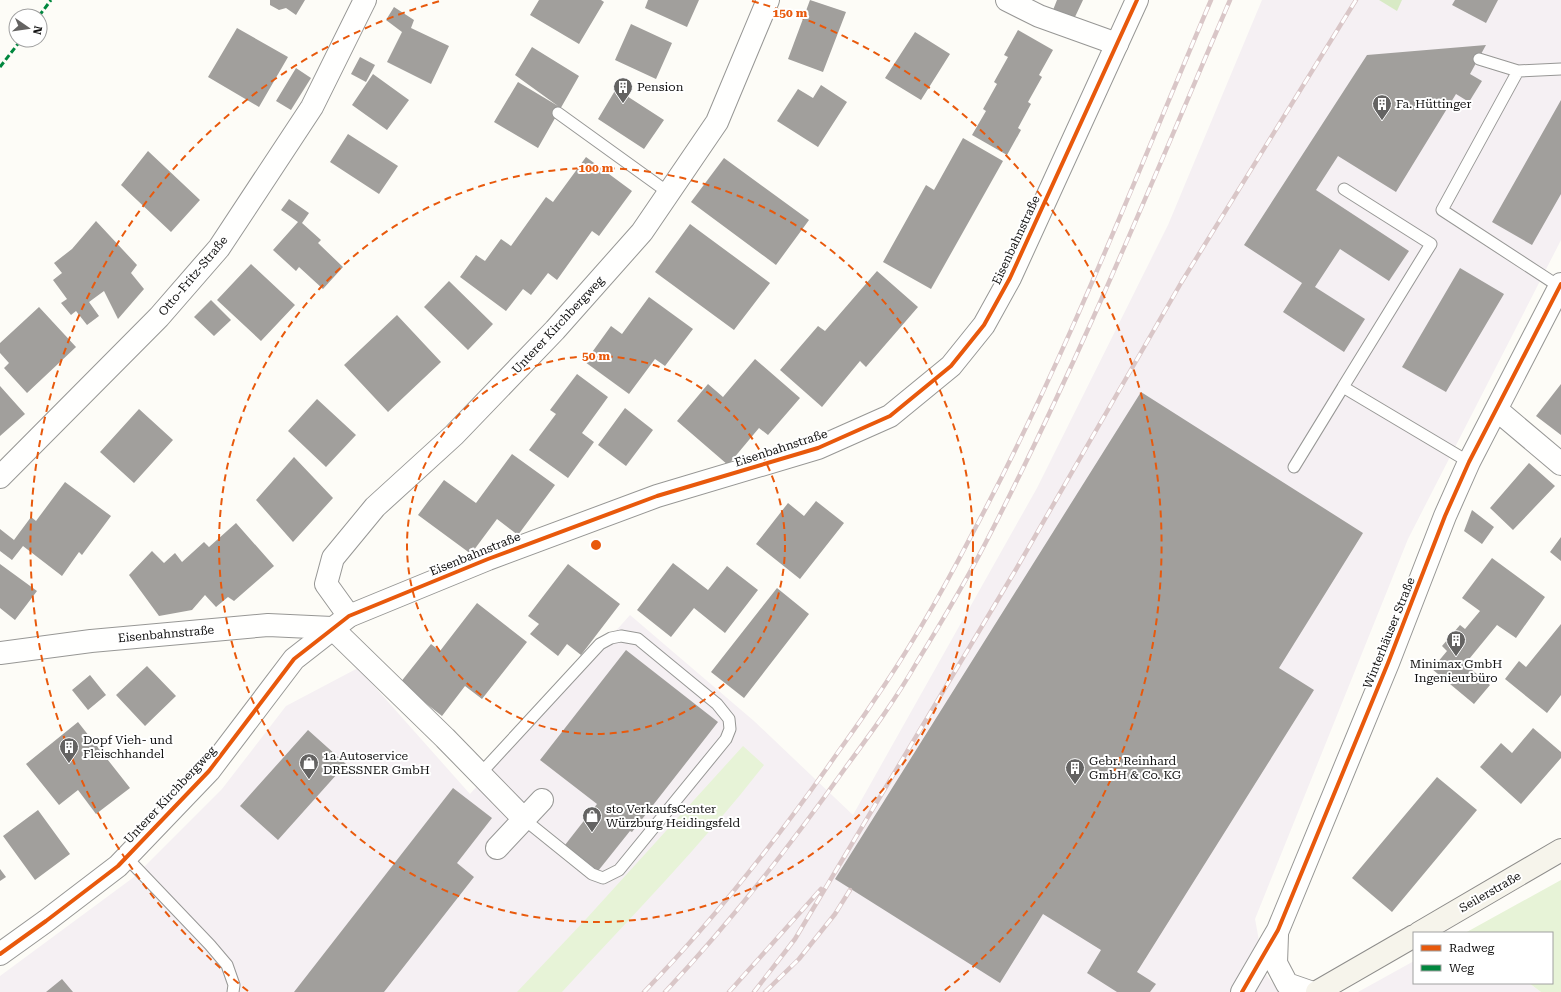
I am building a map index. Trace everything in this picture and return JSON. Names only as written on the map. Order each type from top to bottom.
[{"type":"main road","name":"Seilerstraße","points":[[1421,932],[1561,850]]},
{"type":"main road","points":[[1317,992],[1413,937]]},
{"type":"street","name":"Otto-Fritz-Straße","points":[[0,477],[159,317],[220,248],[312,107],[365,0]]},
{"type":"street","name":"Unterer Kirchbergweg","points":[[0,954],[118,866],[209,771],[294,659],[340,622],[326,584],[333,558],[375,507],[454,435],[555,330],[642,232],[717,122],[768,0]]},
{"type":"street","points":[[1007,0],[1039,16],[1117,44]]},
{"type":"street","name":"Eisenbahnstraße","points":[[0,653],[91,641],[268,625],[340,622],[488,559],[657,496],[818,448],[890,416],[951,366],[984,325],[1010,278],[1137,0]]},
{"type":"street","name":"Winterhäuser Straße","points":[[1242,992],[1278,930],[1388,663],[1445,516],[1469,462],[1560,286]]},
{"type":"street","points":[[1497,410],[1561,464]]},
{"type":"street","points":[[340,622],[480,774],[525,820]]},
{"type":"street","points":[[497,848],[525,820],[542,800]]},
{"type":"street","name":"Winterhäuser Straße","points":[[1278,930],[1276,963],[1287,984],[1310,992]]},
{"type":"lane","points":[[1479,59],[1518,71],[1561,69]]},
{"type":"lane","points":[[1518,71],[1442,210],[1560,286]]},
{"type":"lane","points":[[558,113],[669,193]]},
{"type":"lane","points":[[1294,467],[1431,244],[1344,188]]},
{"type":"lane","points":[[1343,387],[1469,462]]},
{"type":"lane","points":[[480,774],[600,644],[611,638],[621,636],[638,639],[717,704],[729,719],[730,729],[726,739],[619,870],[603,878],[592,874],[525,820]]},
{"type":"lane","points":[[126,857],[210,945],[227,965],[234,985],[234,992]]},
{"type":"shaded area","points":[[1262,0],[1561,0],[1561,240],[1408,539],[1255,919],[1265,973],[1279,992],[0,992],[0,976],[134,877],[222,789],[286,706],[358,668],[470,794],[630,615],[754,721],[853,815],[1037,488],[1168,225]]},
{"type":"shaded area","points":[[1413,962],[1413,984],[1530,984],[1541,992],[1358,992]]},
{"type":"green space","points":[[1379,0],[1402,0],[1397,11]]},
{"type":"green space","points":[[743,746],[764,765],[716,824],[665,881],[562,992],[517,992],[587,918]]},
{"type":"green space","points":[[1561,880],[1561,992],[1541,992],[1530,984],[1553,984],[1553,932],[1467,932]]},
{"type":"building","points":[[270,0],[305,0],[296,15],[286,8],[279,10],[270,5]]},
{"type":"building","points":[[539,0],[601,0],[604,2],[579,44],[530,15]]},
{"type":"building","points":[[648,0],[699,0],[687,27],[645,8]]},
{"type":"building","points":[[810,0],[846,12],[823,72],[788,59]]},
{"type":"building","points":[[1057,0],[1083,0],[1074,19],[1053,10]]},
{"type":"building","points":[[1455,0],[1498,0],[1486,23],[1452,5]]},
{"type":"building","points":[[394,7],[414,20],[411,28],[449,46],[431,84],[387,62],[402,32],[386,20]]},
{"type":"building","points":[[631,24],[672,43],[656,79],[615,60]]},
{"type":"building","points":[[237,28],[288,57],[259,107],[208,77]]},
{"type":"building","points":[[1018,30],[1053,50],[1039,75],[1042,77],[1028,102],[1031,104],[1018,128],[1021,130],[1007,155],[972,135],[986,111],[983,109],[997,84],[994,82],[1008,57],[1004,55]]},
{"type":"building","points":[[915,32],[950,54],[921,100],[885,78]]},
{"type":"building","points":[[1486,45],[1470,74],[1482,81],[1469,102],[1456,94],[1396,192],[1338,156],[1316,190],[1409,251],[1389,281],[1340,249],[1315,287],[1365,319],[1344,352],[1283,312],[1302,283],[1244,245],[1367,55]]},
{"type":"building","points":[[532,47],[579,76],[538,148],[494,122],[518,82],[558,106],[515,75]]},
{"type":"building","points":[[360,57],[375,65],[366,82],[351,74]]},
{"type":"building","points":[[296,68],[311,78],[291,110],[276,101]]},
{"type":"building","points":[[373,74],[409,100],[387,130],[352,105]]},
{"type":"building","points":[[821,85],[847,102],[818,147],[777,121],[798,89],[813,98]]},
{"type":"building","name":"Pension","points":[[616,89],[664,120],[644,149],[598,119]]},
{"type":"building","points":[[1561,100],[1561,194],[1532,245],[1492,222]]},
{"type":"building","points":[[348,134],[398,166],[379,194],[330,162]]},
{"type":"building","points":[[963,138],[1003,161],[931,289],[883,262],[926,185],[934,190]]},
{"type":"building","points":[[148,151],[200,200],[171,232],[121,185]]},
{"type":"building","points":[[586,157],[632,191],[599,236],[592,231],[557,280],[548,273],[531,295],[523,289],[506,311],[460,277],[476,255],[485,261],[501,239],[511,246],[546,197],[553,202]]},
{"type":"building","points":[[724,158],[809,220],[776,265],[691,202]]},
{"type":"building","points":[[289,199],[309,213],[302,223],[321,240],[318,243],[343,267],[323,289],[299,267],[296,271],[273,250],[298,222],[281,210]]},
{"type":"building","points":[[96,221],[137,265],[131,273],[144,289],[118,319],[104,291],[89,302],[99,316],[87,325],[76,311],[71,315],[61,303],[67,299],[53,280],[62,273],[54,263],[72,249]]},
{"type":"building","points":[[690,224],[770,283],[734,330],[655,272]]},
{"type":"building","points":[[251,264],[295,305],[261,341],[217,300]]},
{"type":"building","points":[[1460,268],[1504,294],[1446,392],[1402,367]]},
{"type":"building","points":[[877,271],[918,307],[866,367],[860,361],[822,407],[780,370],[818,326],[825,331]]},
{"type":"building","points":[[449,281],[493,324],[468,350],[424,307]]},
{"type":"building","points":[[649,297],[693,329],[665,366],[655,359],[629,394],[585,362],[611,326],[622,334]]},
{"type":"building","points":[[211,300],[231,320],[214,336],[194,317]]},
{"type":"building","points":[[39,307],[76,347],[27,393],[4,368],[9,363],[0,353],[0,343]]},
{"type":"building","points":[[397,315],[441,362],[388,412],[344,365]]},
{"type":"building","points":[[755,359],[800,398],[768,435],[759,428],[728,465],[677,421],[708,384],[723,397]]},
{"type":"building","points":[[577,374],[608,397],[582,433],[594,442],[568,478],[529,450],[556,414],[550,410]]},
{"type":"building","points":[[1561,384],[1561,435],[1536,416]]},
{"type":"building","points":[[0,386],[25,414],[0,436]]},
{"type":"building","name":"Gebr. Reinhard GmbH & Co. KG","points":[[1141,392],[1363,533],[1279,668],[1314,690],[1137,972],[1156,984],[1150,992],[1117,992],[1087,973],[1101,950],[1043,914],[1000,983],[835,879]]},
{"type":"building","points":[[317,399],[356,435],[326,467],[288,431]]},
{"type":"building","points":[[625,408],[653,430],[626,466],[598,445]]},
{"type":"building","points":[[139,409],[173,440],[134,483],[100,452]]},
{"type":"building","points":[[512,454],[555,485],[518,535],[497,519],[471,554],[418,515],[444,480],[476,503]]},
{"type":"building","points":[[294,457],[333,498],[293,542],[256,500]]},
{"type":"building","points":[[1529,463],[1555,486],[1513,530],[1490,508]]},
{"type":"building","points":[[65,482],[111,516],[82,555],[79,552],[62,576],[23,546],[12,560],[0,551],[0,529],[14,540],[31,517],[36,521]]},
{"type":"building","points":[[816,501],[844,523],[800,579],[756,544],[788,503],[804,516]]},
{"type":"building","points":[[1472,510],[1494,527],[1482,544],[1464,531]]},
{"type":"building","points":[[236,523],[274,566],[234,601],[228,597],[216,607],[205,595],[192,610],[159,616],[129,575],[152,551],[164,563],[175,553],[182,562],[204,542],[209,547]]},
{"type":"building","points":[[1561,537],[1561,561],[1550,552]]},
{"type":"building","points":[[1492,558],[1545,597],[1516,638],[1497,625],[1465,664],[1490,685],[1474,704],[1432,669],[1447,651],[1442,646],[1460,625],[1465,629],[1480,611],[1462,598]]},
{"type":"building","points":[[673,563],[708,590],[727,566],[758,590],[725,633],[694,608],[671,637],[637,610]]},
{"type":"building","points":[[0,564],[37,591],[15,620],[0,608]]},
{"type":"building","points":[[568,564],[620,604],[581,655],[567,644],[558,656],[530,634],[539,624],[528,616]]},
{"type":"building","points":[[777,588],[809,614],[744,698],[711,672]]},
{"type":"building","points":[[477,603],[527,642],[482,699],[465,686],[442,716],[400,683],[431,644],[440,651]]},
{"type":"building","points":[[1561,624],[1561,695],[1547,713],[1505,679],[1519,661],[1526,667]]},
{"type":"building","points":[[626,650],[718,722],[632,832],[630,831],[598,871],[565,845],[597,804],[540,760]]},
{"type":"building","points":[[147,666],[176,696],[145,726],[116,695]]},
{"type":"building","points":[[90,675],[106,695],[88,710],[72,690]]},
{"type":"building","name":"Dopf Vieh- und Fleischhandel","points":[[78,722],[130,788],[96,814],[78,790],[59,805],[26,764]]},
{"type":"building","points":[[1533,728],[1561,752],[1561,758],[1521,804],[1480,767],[1501,743],[1512,753]]},
{"type":"building","points":[[308,730],[346,764],[278,840],[240,806]]},
{"type":"building","points":[[1437,777],[1477,810],[1392,912],[1352,878]]},
{"type":"building","points":[[453,788],[492,818],[457,863],[474,877],[384,992],[294,992]]},
{"type":"building","points":[[38,810],[70,854],[35,880],[3,836]]},
{"type":"building","points":[[0,869],[6,877],[0,881]]},
{"type":"building","points":[[62,979],[73,992],[46,992]]},
{"type":"railway","points":[[644,992],[717,912],[784,827],[862,719],[912,642],[936,601],[1004,473],[1067,339],[1211,0]]},
{"type":"railway","points":[[665,992],[737,911],[782,854],[892,703],[944,618],[986,542],[1052,409],[1143,205],[1230,0]]},
{"type":"railway","points":[[754,992],[795,939],[1015,571],[1181,283],[1356,0]]},
{"type":"railway","points":[[729,992],[821,889]]},
{"type":"railway","points":[[765,992],[799,959],[835,914],[850,890]]},
{"type":"marked path","points":[[45,8],[51,0]]},
{"type":"marked path","points":[[0,67],[15,48]]},
{"type":"cycle path","points":[[0,954],[118,866],[209,771],[294,659],[349,616],[488,559],[657,496],[818,448],[890,416],[951,366],[984,325],[1010,278],[1137,0]]},
{"type":"cycle path","points":[[1242,992],[1278,930],[1388,663],[1445,516],[1469,462],[1561,284]]},
{"type":"place","name":"Pension","points":[[623,104]]},
{"type":"place","name":"Fa. Hüttinger","points":[[1382,121]]},
{"type":"place","name":"Minimax GmbH Ingenieurbüro","points":[[1456,657]]},
{"type":"place","name":"Dopf Vieh- und Fleischhandel","points":[[69,764]]},
{"type":"place","name":"1a Autoservice DRESSNER GmbH","points":[[309,780]]},
{"type":"place","name":"Gebr. Reinhard GmbH & Co. KG","points":[[1075,785]]},
{"type":"place","name":"sto VerkaufsCenter Würzburg Heidingsfeld","points":[[592,833]]}]
